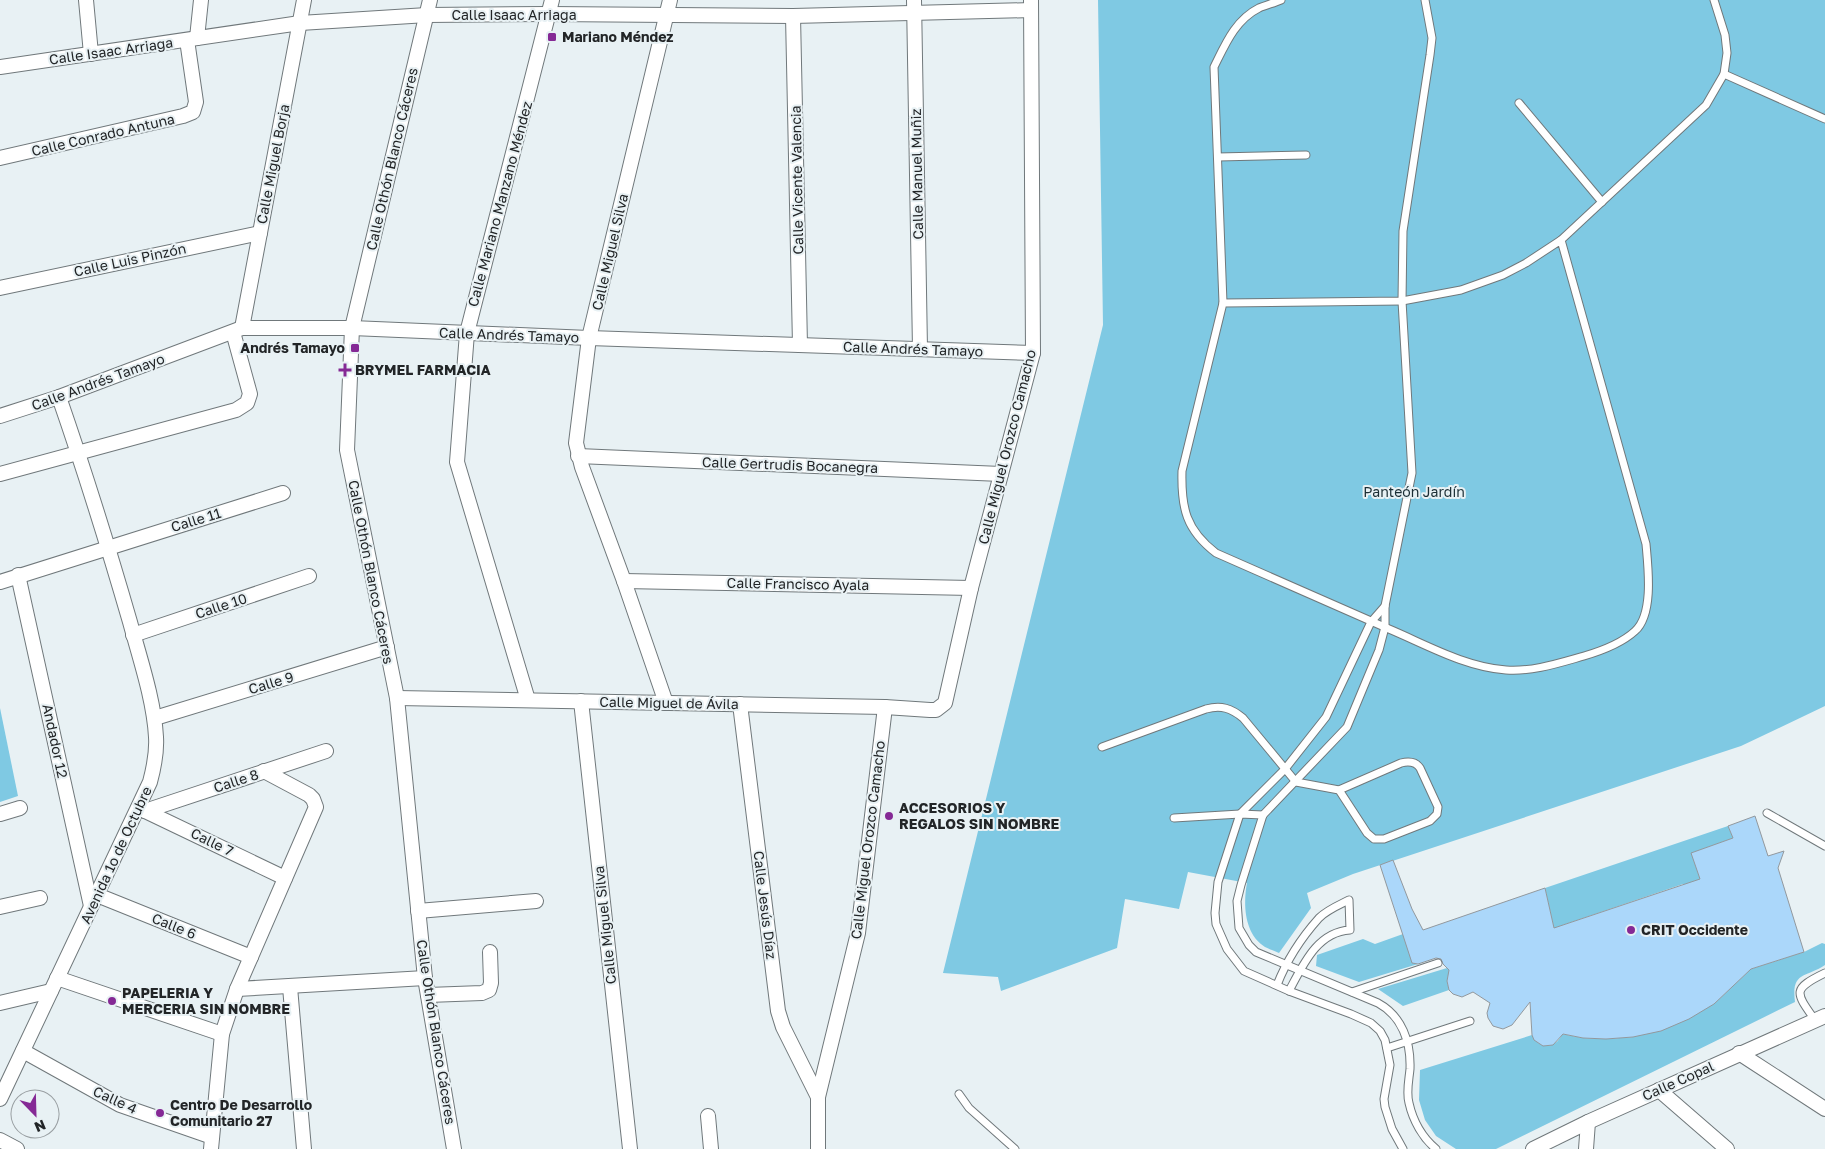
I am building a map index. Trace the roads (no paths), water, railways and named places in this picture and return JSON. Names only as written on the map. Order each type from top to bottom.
[{"type":"street","points":[[86,0],[91,54]]},
{"type":"street","name":"Calle Conrado Antuna","points":[[0,158],[183,116],[192,112],[196,102],[192,39],[202,0]]},
{"type":"street","name":"Calle Miguel Borja","points":[[238,330],[260,233],[304,0]]},
{"type":"street","name":"Calle Othón Blanco Cáceres","points":[[430,0],[352,328],[347,450],[397,698],[425,978],[454,1149]]},
{"type":"street","name":"Calle Mariano Manzano Méndez","points":[[528,700],[457,462],[467,333],[552,0]]},
{"type":"street","name":"Calle Miguel Silva","points":[[666,703],[578,456],[576,443],[589,338],[670,0]]},
{"type":"street","name":"Calle Isaac Arriaga","points":[[0,67],[300,23],[426,15],[794,16],[914,6],[1031,5]]},
{"type":"street","name":"Calle Miguel Orozco Camacho","points":[[940,708],[947,699],[971,588],[1032,352],[1031,5]]},
{"type":"street","name":"Calle Manuel Muñiz","points":[[914,6],[920,349]]},
{"type":"street","name":"Calle Vicente Valencia","points":[[794,16],[800,345]]},
{"type":"street","name":"Calle Luis Pinzón","points":[[0,288],[260,233]]},
{"type":"street","name":"Calle Andrés Tamayo","points":[[0,416],[59,397],[238,330],[352,328],[589,338],[1032,352]]},
{"type":"street","points":[[0,474],[236,410],[247,403],[250,394],[238,330]]},
{"type":"street","name":"Avenida 1o de Octubre","points":[[0,1099],[94,900],[142,809],[155,763],[155,718],[109,547],[59,397]]},
{"type":"street","name":"Calle Gertrudis Bocanegra","points":[[578,456],[1001,474]]},
{"type":"street","name":"Calle 11","points":[[0,582],[283,493]]},
{"type":"street","name":"Andador 12","points":[[18,575],[94,900]]},
{"type":"street","name":"Calle 10","points":[[133,635],[309,576]]},
{"type":"street","name":"Calle Francisco Ayala","points":[[624,581],[971,588]]},
{"type":"street","name":"Calle 9","points":[[155,718],[386,647]]},
{"type":"street","name":"Calle Miguel de Ávila","points":[[397,698],[885,707],[930,710],[940,708]]},
{"type":"street","name":"Calle Miguel Silva","points":[[580,701],[630,1149]]},
{"type":"street","name":"Calle Jesús Díaz","points":[[740,704],[778,1011],[818,1097]]},
{"type":"street","name":"Calle Miguel Orozco Camacho","points":[[818,1149],[818,1097],[858,933],[885,707]]},
{"type":"street","name":"Calle 8","points":[[142,809],[326,751]]},
{"type":"street","points":[[212,1143],[222,1034],[237,989],[315,812],[315,803],[309,795],[264,771]]},
{"type":"street","points":[[0,814],[20,808]]},
{"type":"street","name":"Calle 7","points":[[142,809],[285,878]]},
{"type":"street","points":[[0,907],[40,898]]},
{"type":"street","name":"Calle 6","points":[[94,900],[251,958]]},
{"type":"street","points":[[418,911],[536,901]]},
{"type":"street","points":[[428,995],[482,993],[489,990],[491,983],[490,952]]},
{"type":"street","points":[[57,978],[222,1034]]},
{"type":"street","points":[[237,989],[425,978]]},
{"type":"street","points":[[290,987],[304,1149]]},
{"type":"street","points":[[0,1003],[51,992]]},
{"type":"street","name":"Calle Copal","points":[[1533,1149],[1739,1053],[1820,1018]]},
{"type":"street","name":"Calle 4","points":[[23,1051],[120,1105],[212,1143]]},
{"type":"street","points":[[1739,1053],[1825,1109]]},
{"type":"street","points":[[1659,1090],[1727,1149]]},
{"type":"street","points":[[708,1116],[711,1149]]},
{"type":"street","points":[[1586,1149],[1588,1122]]},
{"type":"street","points":[[0,1140],[17,1149]]},
{"type":"lane","points":[[1281,0],[1258,9],[1242,22],[1229,36],[1214,67],[1223,303],[1182,471],[1181,490],[1191,527],[1201,542],[1216,553],[1371,622],[1462,660],[1490,668],[1525,670],[1592,654],[1618,642],[1636,630],[1646,614],[1648,589],[1646,544],[1561,240]]},
{"type":"lane","points":[[1425,0],[1432,38],[1403,231],[1402,301],[1412,474],[1385,606],[1385,627],[1379,650],[1347,727],[1263,815],[1237,901],[1239,928],[1256,952],[1386,1007],[1399,1021],[1407,1041],[1410,1067],[1407,1092],[1409,1104],[1426,1140],[1436,1149]]},
{"type":"lane","points":[[1223,303],[1402,301],[1461,290],[1483,283],[1526,263],[1561,240],[1706,105],[1724,74],[1727,53],[1725,35],[1714,0]]},
{"type":"lane","points":[[1724,74],[1825,119]]},
{"type":"lane","points":[[1518,102],[1602,202]]},
{"type":"lane","points":[[1218,157],[1306,155]]},
{"type":"lane","points":[[1385,606],[1371,622],[1326,718],[1285,768],[1240,814],[1218,882],[1215,902],[1216,924],[1227,949],[1244,971],[1371,1023],[1380,1031],[1387,1048],[1390,1064],[1384,1099],[1385,1107],[1392,1129],[1403,1149]]},
{"type":"lane","points":[[1102,747],[1206,709],[1223,706],[1243,718],[1296,782],[1339,790],[1402,763],[1410,762],[1420,768],[1438,807],[1437,814],[1430,822],[1384,839],[1374,839],[1367,833],[1339,790]]},
{"type":"lane","points":[[1767,813],[1825,846]]},
{"type":"lane","points":[[1174,818],[1240,814],[1263,815]]},
{"type":"lane","points":[[1277,985],[1285,964],[1319,918],[1329,910],[1349,900],[1350,930],[1333,933],[1317,946],[1300,970],[1290,991]]},
{"type":"lane","points":[[1352,992],[1438,963]]},
{"type":"lane","points":[[1820,1018],[1800,1000],[1800,990],[1810,980],[1825,973]]},
{"type":"lane","points":[[1387,1048],[1470,1021]]},
{"type":"lane","points":[[959,1094],[969,1108],[1016,1149]]},
{"type":"place","name":"Mariano Méndez","points":[[552,37]]},
{"type":"place","name":"Andrés Tamayo","points":[[355,348]]},
{"type":"place","name":"BRYMEL FARMACIA","points":[[345,370]]},
{"type":"place","name":"ACCESORIOS Y REGALOS SIN NOMBRE","points":[[889,816]]},
{"type":"place","name":"CRIT Occidente","points":[[1631,930]]},
{"type":"place","name":"PAPELERIA Y MERCERIA SIN NOMBRE","points":[[112,1001]]},
{"type":"place","name":"Centro De Desarrollo Comunitario 27","points":[[160,1113]]},
{"type":"park label","name":"Panteón Jardín","points":[[1414,492]]}]
